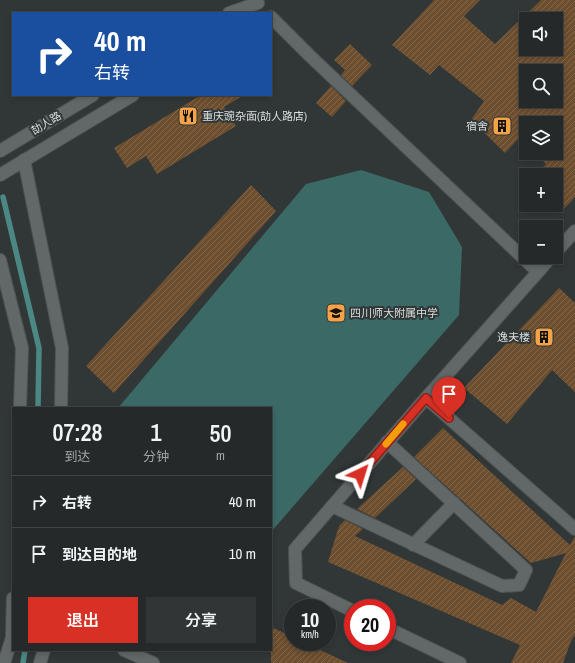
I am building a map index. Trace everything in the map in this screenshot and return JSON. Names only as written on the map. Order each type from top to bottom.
[{"type":"street","points":[[232,12],[256,5],[266,12]]},
{"type":"street","points":[[272,18],[309,55],[538,272]]},
{"type":"street","name":"劼人路","points":[[0,151],[91,96]]},
{"type":"street","points":[[0,175],[131,96]]},
{"type":"street","points":[[24,160],[62,348],[61,407]]},
{"type":"street","points":[[563,244],[575,231]]},
{"type":"street","points":[[0,260],[22,348],[20,407]]},
{"type":"street","points":[[344,607],[296,583],[295,549],[387,442],[545,264]]},
{"type":"street","points":[[426,398],[575,529]]},
{"type":"street","points":[[332,506],[502,586],[518,585],[526,570],[387,442]]},
{"type":"street","points":[[413,545],[454,503]]},
{"type":"street","points":[[396,632],[460,663]]},
{"type":"street","points":[[4,663],[12,638]]},
{"type":"street","points":[[40,663],[44,651]]},
{"type":"street","points":[[126,651],[153,663]]},
{"type":"shaded area","points":[[361,170],[429,192],[462,247],[459,315],[272,531],[272,407],[119,407],[306,184]]},
{"type":"building","points":[[434,0],[480,0],[464,16],[495,44],[519,21],[519,56],[563,56],[563,12],[528,12],[541,0],[575,0],[575,197],[564,209],[563,168],[543,168],[546,164],[542,160],[563,160],[563,116],[519,116],[519,138],[505,153],[471,120],[484,101],[439,65],[430,75],[392,45]]},
{"type":"building","points":[[350,44],[372,65],[352,86],[341,75],[345,70],[334,60]]},
{"type":"building","points":[[331,86],[346,101],[332,117],[316,103]]},
{"type":"building","points":[[199,96],[242,96],[224,107],[236,126],[157,174],[146,156],[127,168],[114,148]]},
{"type":"building","points":[[251,185],[276,211],[114,393],[86,366]]},
{"type":"building","name":"逸夫楼","points":[[559,288],[575,303],[575,392],[552,370],[507,424],[464,388]]},
{"type":"building","points":[[443,428],[570,545],[575,536],[575,635],[571,641],[563,663],[511,663],[520,645],[328,562],[339,526],[345,520],[363,529],[355,536],[502,605],[511,598],[536,612],[566,553],[531,563],[414,457]]},
{"type":"building","points":[[403,467],[416,479],[375,518],[357,509]]},
{"type":"building","points":[[272,627],[284,633],[284,651],[322,651],[348,663],[271,663]]},
{"type":"waterway","points":[[3,197],[39,348],[38,407]]},
{"type":"waterway","points":[[23,663],[25,651]]},
{"type":"slow traffic","points":[[386,444],[403,424]]},
{"type":"place","name":"重庆豌杂面(劼人路店)","points":[[188,116]]},
{"type":"place","name":"宿舍","points":[[502,126]]},
{"type":"place","name":"四川师大附属中学","points":[[336,313]]},
{"type":"place","name":"逸夫楼","points":[[544,337]]},
{"type":"route","points":[[360,474],[426,398],[449,418]]}]
